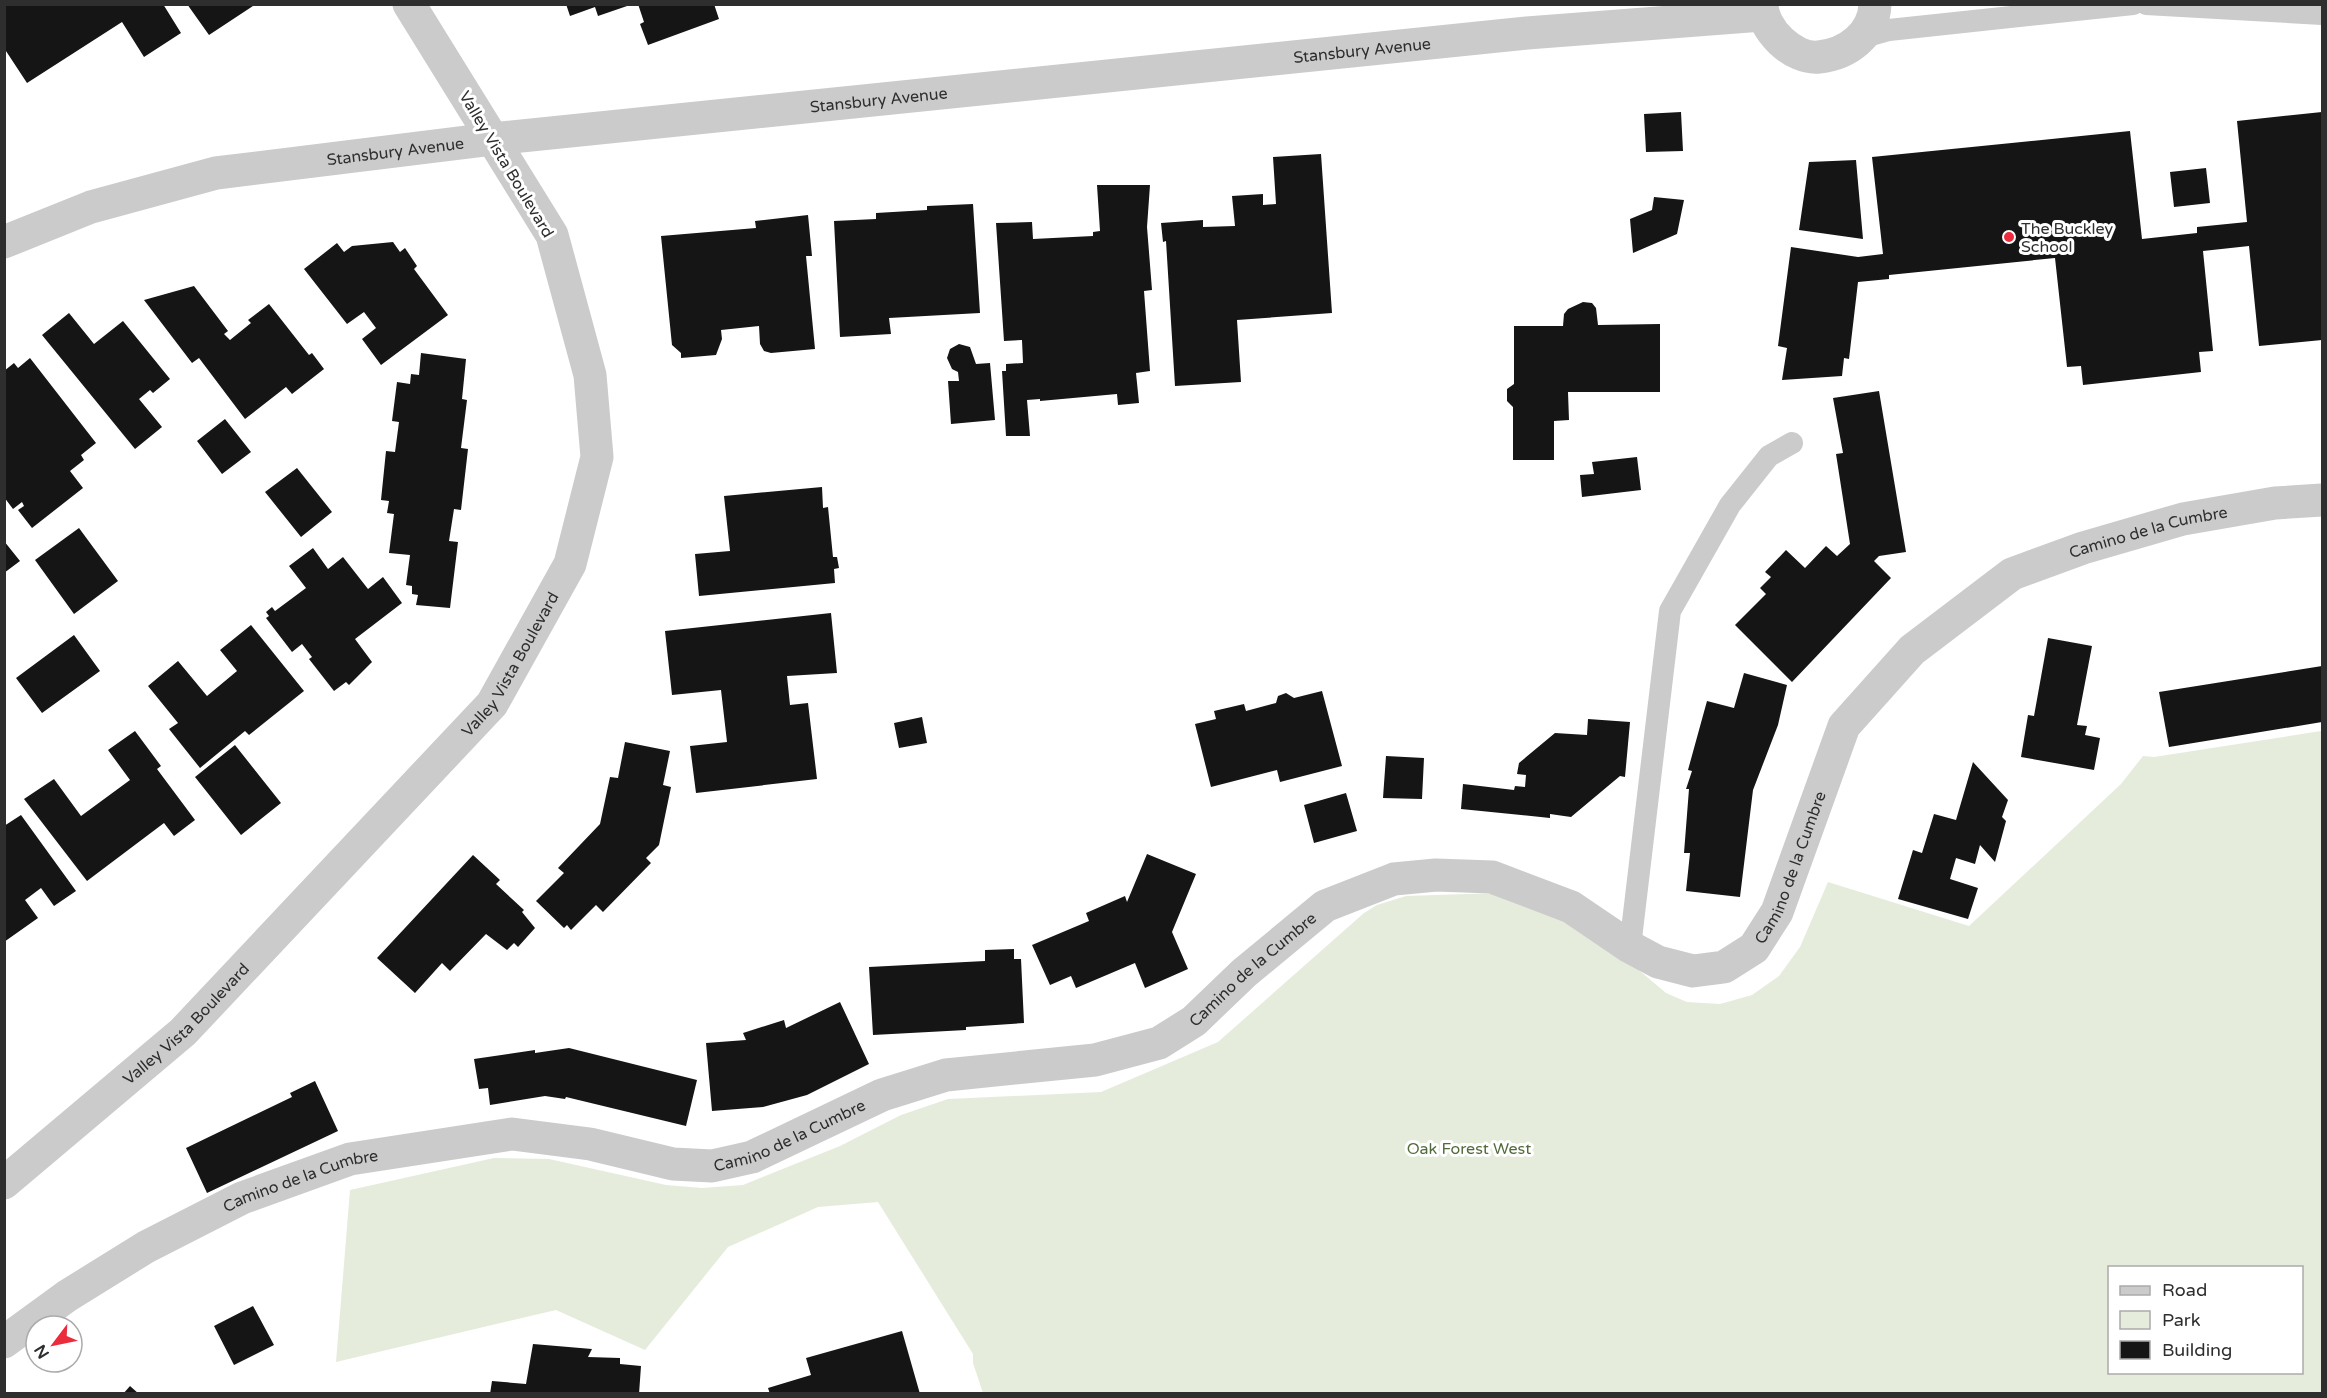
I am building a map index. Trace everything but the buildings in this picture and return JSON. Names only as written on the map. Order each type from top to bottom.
[{"type":"street","name":"Valley Vista Boulevard","points":[[4,1183],[183,1032],[492,704],[570,564],[597,457],[590,375],[552,235],[409,4]]},
{"type":"street","points":[[1864,37],[1875,15],[1875,4]]},
{"type":"street","name":"Stansbury Avenue","points":[[4,242],[91,207],[216,173],[492,139],[1762,10],[1773,34],[1801,53],[1817,57],[1842,51],[1864,37]]},
{"type":"street","name":"Camino de la Cumbre","points":[[4,1342],[67,1296],[146,1246],[242,1198],[350,1159],[448,1142],[512,1134],[590,1144],[673,1164],[712,1167],[752,1157],[882,1095],[946,1075],[1095,1060],[1159,1043],[1194,1021],[1244,973],[1325,906],[1394,879],[1436,875],[1492,877],[1571,907],[1630,947],[1658,962],[1694,971],[1724,967],[1754,948],[1777,912],[1844,726],[1912,650],[2012,574],[2083,548],[2183,519],[2275,503],[2322,500]]},
{"type":"lane","points":[[1864,37],[1888,30],[2133,4]]},
{"type":"lane","points":[[2146,4],[2322,14]]},
{"type":"lane","points":[[1630,947],[1670,611],[1730,505],[1769,456],[1792,443]]},
{"type":"green space","name":"Oak Forest West","points":[[2321,731],[2322,1393],[983,1393],[973,1363],[973,1354],[878,1202],[818,1207],[728,1247],[645,1350],[556,1310],[336,1362],[350,1190],[494,1158],[549,1159],[666,1185],[702,1188],[743,1185],[840,1146],[901,1115],[948,1099],[1101,1092],[1218,1042],[1364,913],[1377,905],[1406,896],[1498,893],[1583,923],[1666,993],[1687,1002],[1720,1004],[1752,995],[1779,976],[1800,947],[1828,882],[1969,926],[2121,784],[2143,756],[2154,757]]},
{"type":"place","name":"The Buckley School","points":[[2009,237]]}]
